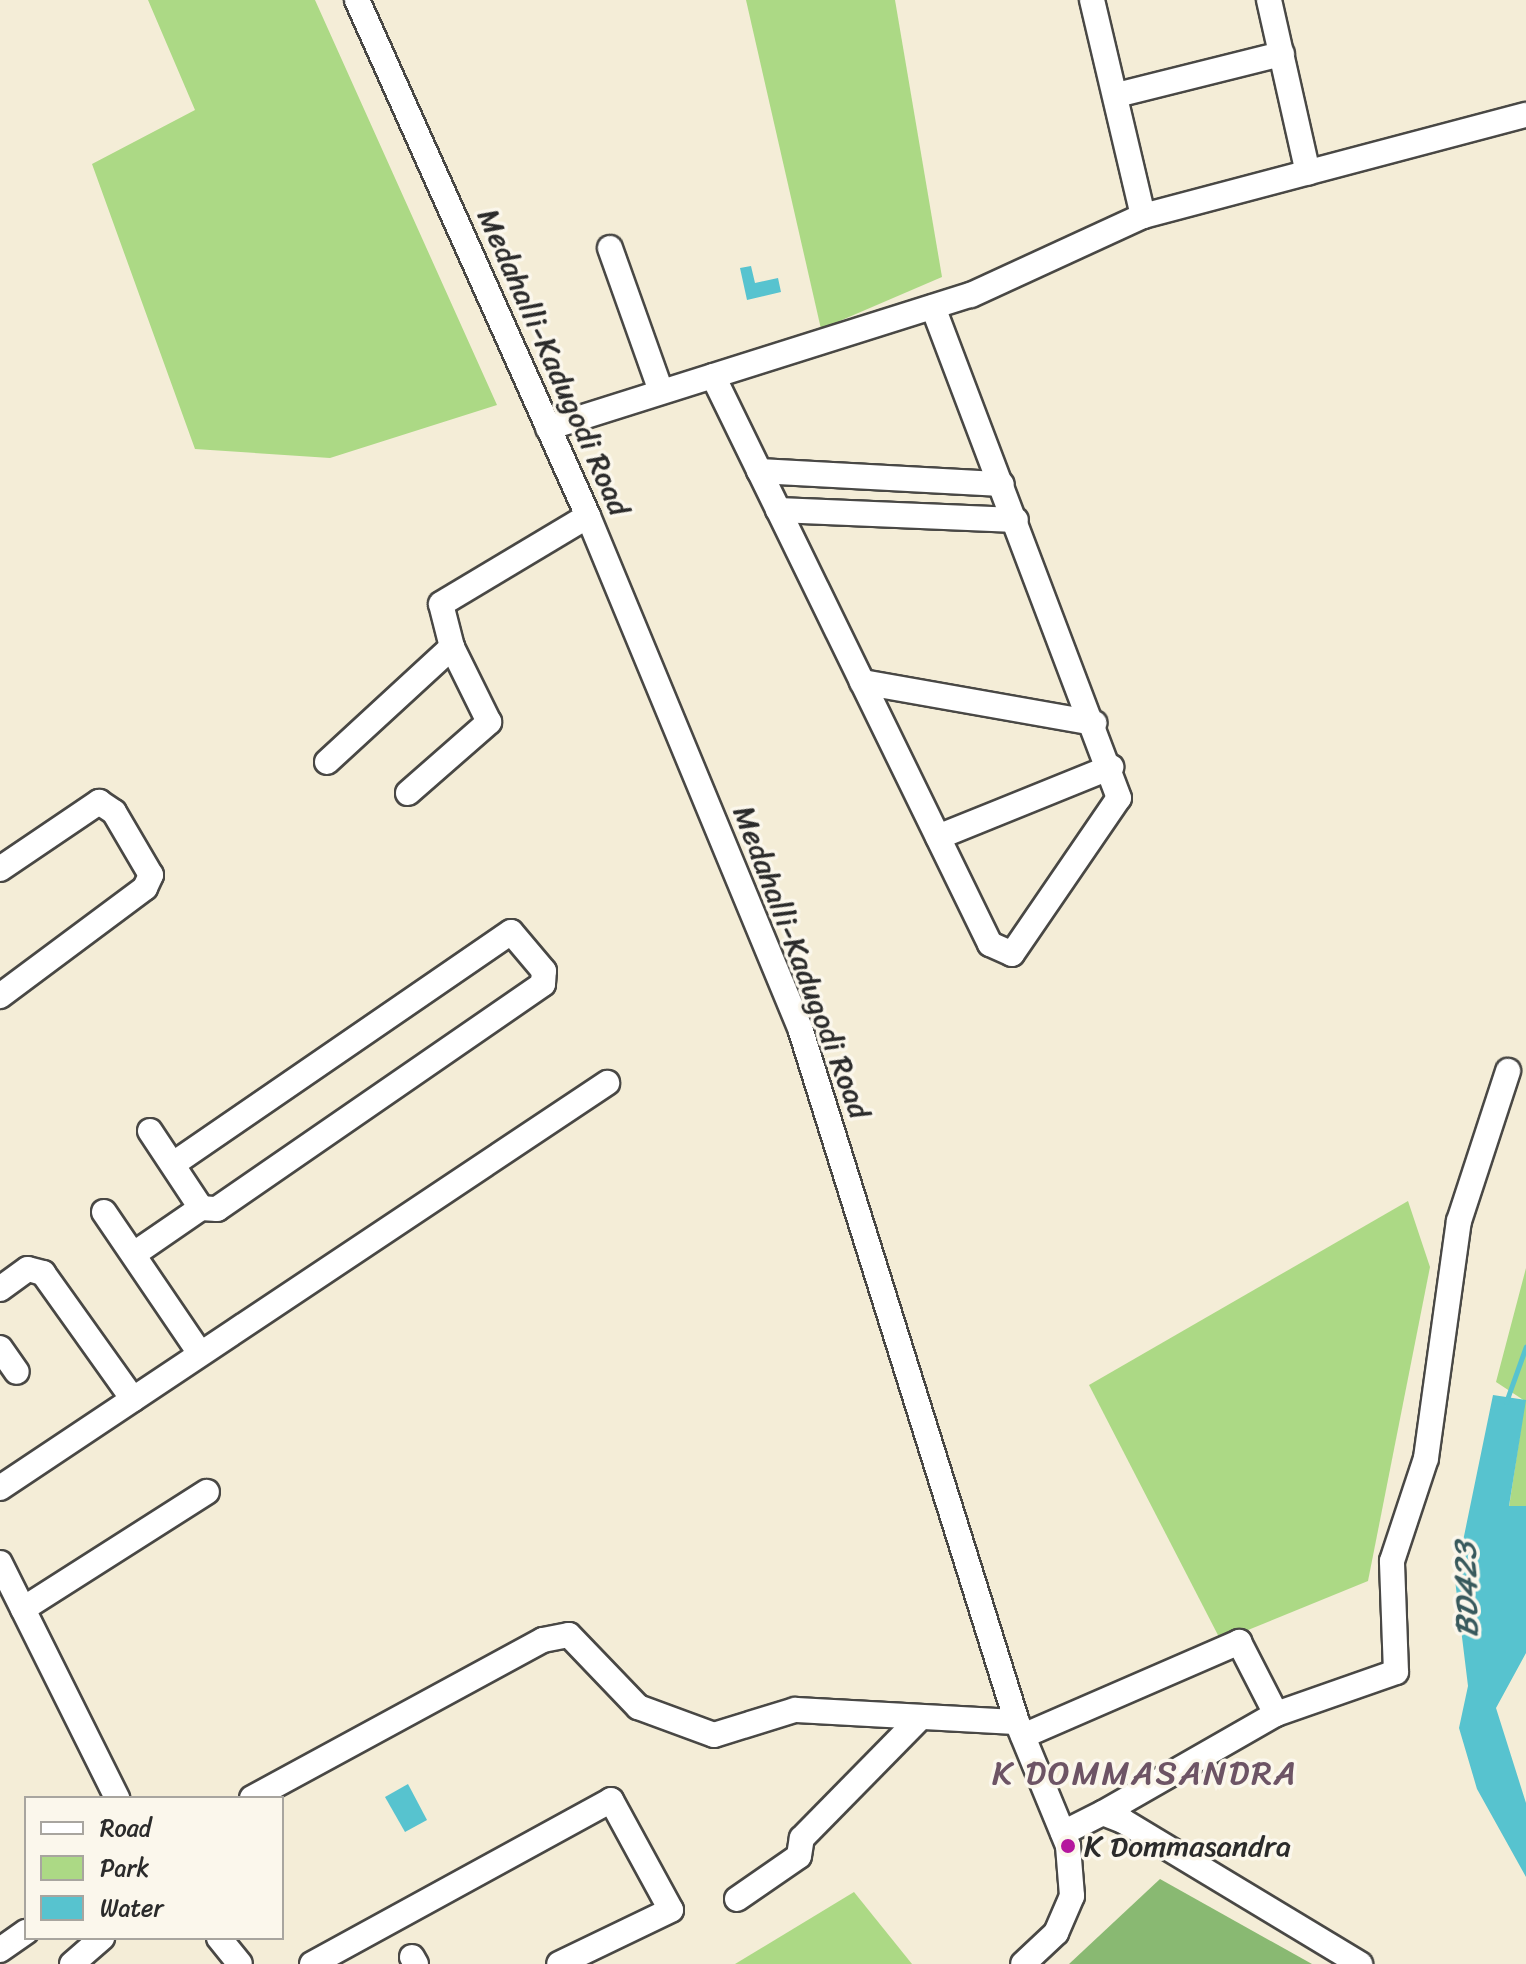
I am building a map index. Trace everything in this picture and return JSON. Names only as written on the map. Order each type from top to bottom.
[{"type":"street","name":"Medahalli-Kadugodi Road","points":[[357,0],[588,516],[800,1028],[1020,1729],[1063,1833],[1072,1896],[1056,1933],[1023,1964]]},
{"type":"street","points":[[1092,0],[1117,95],[1143,216]]},
{"type":"street","points":[[1269,0],[1308,173]]},
{"type":"street","points":[[1117,95],[1282,54]]},
{"type":"street","points":[[548,428],[933,307],[1143,216],[1526,115]]},
{"type":"street","points":[[610,248],[661,391]]},
{"type":"street","points":[[713,376],[990,944],[1012,954],[1119,804],[1111,767],[933,307]]},
{"type":"street","points":[[759,471],[1002,484]]},
{"type":"street","points":[[778,510],[1016,520]]},
{"type":"street","points":[[408,793],[489,722],[452,647],[441,604],[588,516]]},
{"type":"street","points":[[327,762],[452,647]]},
{"type":"street","points":[[862,682],[1094,723]]},
{"type":"street","points":[[938,837],[1111,767]]},
{"type":"street","points":[[0,869],[99,802],[114,812],[151,875],[145,888],[0,996]]},
{"type":"street","points":[[134,1254],[201,1208],[217,1209],[543,984],[544,971],[521,935],[511,932],[173,1164]]},
{"type":"street","points":[[1063,1833],[1276,1714],[1396,1672],[1392,1561],[1426,1458],[1459,1221],[1508,1071]]},
{"type":"street","points":[[0,1488],[607,1083]]},
{"type":"street","points":[[150,1131],[201,1208]]},
{"type":"street","points":[[104,1212],[200,1353]]},
{"type":"street","points":[[0,1289],[28,1269],[43,1273],[133,1399]]},
{"type":"street","points":[[0,1348],[17,1372]]},
{"type":"street","points":[[23,1609],[207,1492]]},
{"type":"street","points":[[0,1563],[116,1796]]},
{"type":"street","points":[[256,1796],[543,1640],[569,1635],[638,1707],[714,1735],[795,1710],[1020,1729],[1239,1642],[1276,1714]]},
{"type":"street","points":[[737,1899],[799,1856],[802,1838],[919,1719]]},
{"type":"street","points":[[313,1964],[611,1800],[671,1910],[559,1964]]},
{"type":"street","points":[[1103,1813],[1360,1964]]},
{"type":"street","points":[[2,1945],[24,1933]]},
{"type":"street","points":[[72,1964],[100,1940]]},
{"type":"street","points":[[221,1940],[240,1964]]},
{"type":"green space","points":[[148,0],[315,0],[497,405],[330,458],[195,449],[92,164],[195,110]]},
{"type":"green space","points":[[746,0],[895,0],[942,277],[821,329]]},
{"type":"green space","points":[[1408,1201],[1430,1267],[1368,1581],[1221,1641],[1089,1385]]},
{"type":"green space","points":[[1526,1268],[1526,1506],[1509,1507],[1525,1401],[1496,1382]]},
{"type":"green space","points":[[1160,1879],[1312,1964],[1069,1964]]},
{"type":"green space","points":[[854,1892],[912,1964],[735,1964]]},
{"type":"water","points":[[751,266],[755,283],[778,278],[781,292],[747,300],[740,268]]},
{"type":"water","points":[[1493,1395],[1526,1400],[1509,1506],[1526,1506],[1526,1653],[1496,1708],[1526,1803],[1526,1877],[1477,1789],[1459,1728],[1468,1686],[1455,1580]]},
{"type":"water","points":[[408,1784],[427,1820],[405,1832],[385,1797]]},
{"type":"waterway","name":"BD423","points":[[1506,1402],[1526,1346]]},
{"type":"place","name":"K Dommasandra","points":[[1068,1846]]},
{"type":"district","name":"K DOMMASANDRA","points":[[1145,1774]]}]
